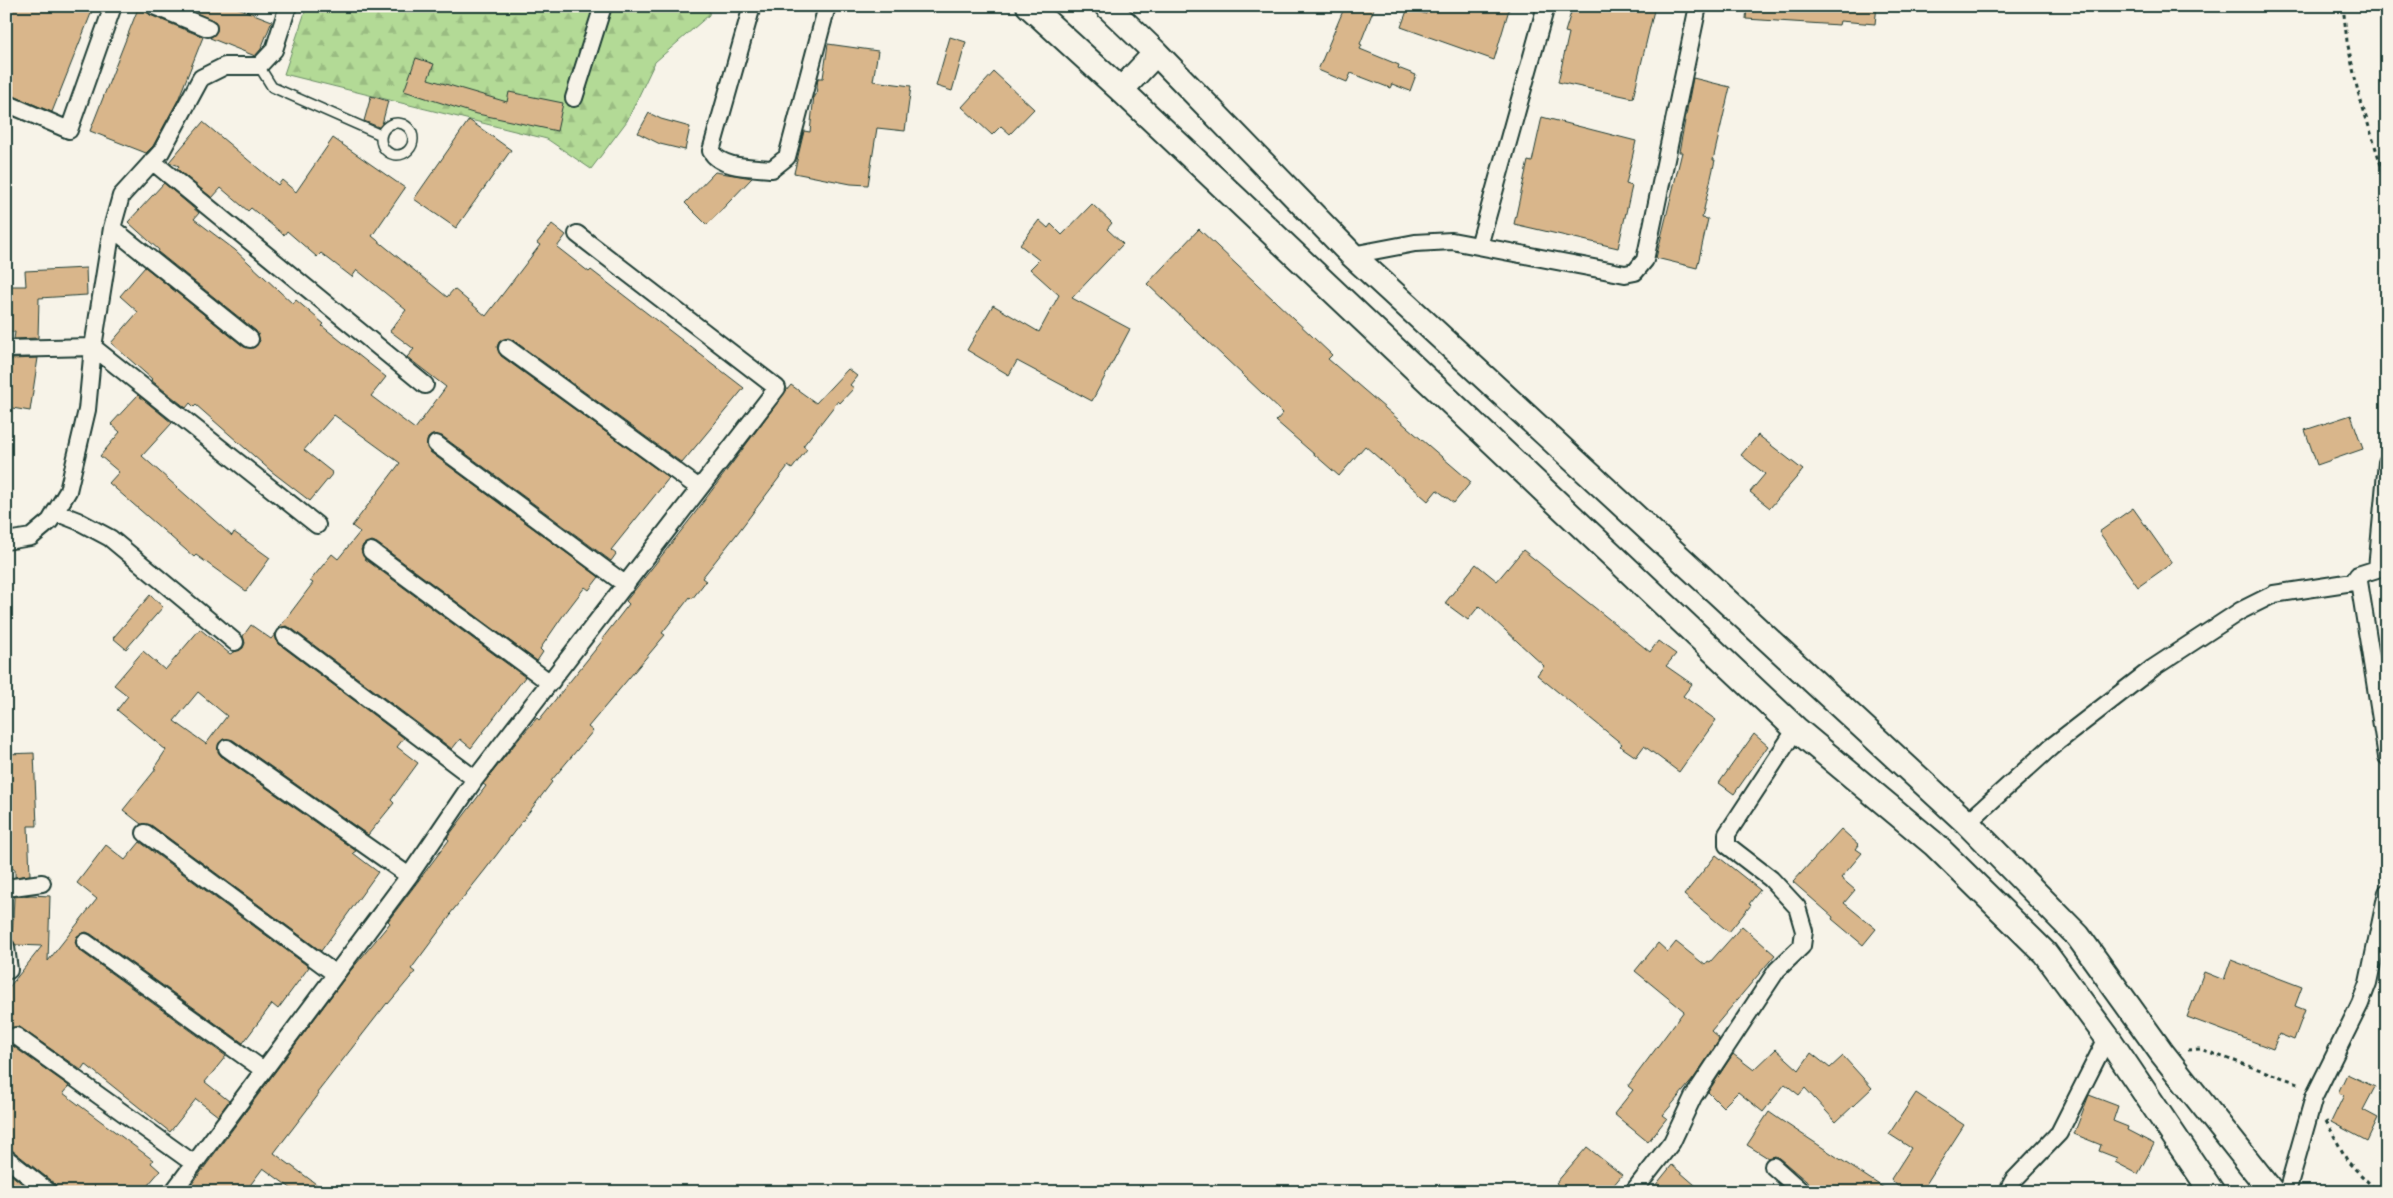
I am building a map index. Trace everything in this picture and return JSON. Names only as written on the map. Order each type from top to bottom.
[{"type":"main road","points":[[1029,6],[1121,90],[1796,729],[1934,844],[2044,953],[2110,1041],[2212,1192]]},
{"type":"main road","points":[[1107,6],[1156,53],[1352,255],[1967,823],[2078,936],[2162,1053],[2272,1192]]},
{"type":"main road","points":[[1121,90],[1156,53]]},
{"type":"street","points":[[6,103],[69,130],[113,6]]},
{"type":"street","points":[[154,6],[208,28]]},
{"type":"street","points":[[6,541],[31,537],[50,521],[68,491],[86,410],[93,347],[112,228],[121,196],[160,152],[201,78],[225,66],[259,66],[274,50],[288,6]]},
{"type":"street","points":[[574,98],[602,6]]},
{"type":"street","points":[[752,6],[711,151],[716,159],[723,162],[772,169],[787,157],[827,6]]},
{"type":"street","points":[[1479,246],[1546,6]]},
{"type":"street","points":[[1352,255],[1415,243],[1452,241],[1625,274],[1634,272],[1645,260],[1698,6]]},
{"type":"street","points":[[152,162],[425,385]]},
{"type":"street","points":[[112,228],[250,339]]},
{"type":"street","points":[[172,1192],[408,876],[476,779],[776,388],[577,234]]},
{"type":"street","points":[[6,349],[93,347],[317,525]]},
{"type":"street","points":[[507,348],[699,488]]},
{"type":"street","points":[[436,444],[626,585]]},
{"type":"street","points":[[1967,823],[2059,740],[2153,668],[2240,611],[2274,594],[2353,582],[2358,575],[2377,569],[2387,462]]},
{"type":"street","points":[[55,512],[78,521],[110,538],[235,642]]},
{"type":"street","points":[[371,551],[549,682],[552,681]]},
{"type":"street","points":[[2358,575],[2387,757]]},
{"type":"street","points":[[285,636],[476,779]]},
{"type":"street","points":[[1633,1192],[1672,1142],[1693,1097],[1777,970],[1802,946],[1804,931],[1797,907],[1771,879],[1727,845],[1727,834],[1796,729]]},
{"type":"street","points":[[227,748],[408,876]]},
{"type":"street","points":[[145,833],[334,973]]},
{"type":"street","points":[[6,888],[42,883]]},
{"type":"street","points":[[2287,1192],[2314,1097],[2360,1004],[2368,983],[2387,892]]},
{"type":"street","points":[[85,942],[262,1069]]},
{"type":"street","points":[[6,947],[8,970]]},
{"type":"street","points":[[16,1036],[193,1163]]},
{"type":"street","points":[[2007,1192],[2013,1182],[2059,1133],[2104,1046],[2110,1041]]},
{"type":"street","points":[[6,1158],[49,1192]]},
{"type":"street","points":[[1773,1166],[1802,1192]]},
{"type":"lane","points":[[259,66],[272,87],[382,135]]},
{"type":"path","points":[[2343,6],[2347,41],[2358,92],[2387,184]]},
{"type":"path","points":[[2162,1053],[2200,1049],[2303,1084],[2314,1097],[2348,1162],[2378,1192]]},
{"type":"green space","points":[[307,6],[710,6],[709,15],[655,62],[627,121],[591,169],[547,139],[284,74]]},
{"type":"building","points":[[6,6],[94,6],[52,112],[6,93]]},
{"type":"building","points":[[139,6],[144,6],[150,15],[203,37],[178,100],[153,146],[146,153],[90,131]]},
{"type":"building","points":[[181,6],[233,6],[272,21],[261,49],[255,56],[210,38],[217,31],[216,22]]},
{"type":"building","points":[[1345,6],[1375,6],[1360,44],[1362,45],[1360,49],[1399,65],[1398,68],[1416,75],[1410,91],[1392,84],[1390,88],[1351,73],[1347,82],[1318,70]]},
{"type":"building","points":[[1429,6],[1510,6],[1494,60],[1401,27],[1408,8],[1426,14]]},
{"type":"building","points":[[1573,6],[1655,6],[1633,98],[1558,82],[1569,33],[1565,32]]},
{"type":"building","points":[[1747,6],[1877,6],[1875,24],[1840,21],[1839,25],[1746,19]]},
{"type":"building","points":[[950,37],[966,42],[952,91],[936,86]]},
{"type":"building","points":[[828,44],[878,51],[873,81],[911,86],[905,131],[877,128],[868,185],[851,184],[794,173],[804,131],[810,132],[814,95],[816,95],[818,78],[823,78]]},
{"type":"building","points":[[416,58],[434,64],[428,79],[507,102],[509,92],[563,103],[557,131],[473,113],[404,91]]},
{"type":"building","points":[[994,72],[1034,109],[1010,134],[1001,126],[992,135],[962,107]]},
{"type":"building","points":[[1693,78],[1730,87],[1702,218],[1708,219],[1697,268],[1656,258],[1682,152],[1679,152]]},
{"type":"building","points":[[371,96],[388,101],[381,128],[364,121]]},
{"type":"building","points":[[649,113],[661,119],[690,127],[685,150],[660,144],[638,133]]},
{"type":"building","points":[[6,114],[13,117],[8,131],[6,131]]},
{"type":"building","points":[[1542,117],[1636,141],[1626,184],[1632,186],[1618,248],[1514,224],[1528,161],[1532,162]]},
{"type":"building","points":[[469,120],[511,150],[456,228],[414,199]]},
{"type":"building","points":[[203,122],[278,185],[282,180],[296,192],[333,138],[405,188],[372,236],[447,297],[454,289],[486,316],[540,245],[537,243],[552,224],[566,235],[557,247],[589,272],[591,270],[744,388],[682,463],[513,340],[508,338],[499,342],[497,347],[501,356],[669,478],[611,550],[616,554],[611,561],[442,436],[432,435],[428,438],[427,448],[430,452],[599,577],[589,590],[585,587],[562,617],[540,649],[543,652],[537,661],[377,543],[372,541],[363,545],[361,550],[365,559],[525,677],[471,748],[460,739],[452,749],[291,628],[286,626],[279,628],[313,583],[310,581],[332,554],[338,559],[360,532],[352,526],[400,463],[334,415],[304,450],[333,473],[310,501],[271,471],[196,405],[194,407],[190,403],[186,408],[151,380],[111,343],[138,312],[120,296],[145,267],[244,347],[253,348],[260,341],[256,331],[158,252],[159,250],[128,222],[164,183],[199,213],[194,219],[235,250],[293,304],[296,300],[324,324],[322,326],[386,377],[371,396],[415,429],[446,387],[407,357],[414,349],[390,331],[406,310],[357,270],[352,277],[321,253],[317,257],[287,231],[284,235],[251,208],[248,211],[221,188],[212,198],[177,169],[179,166],[169,162]]},
{"type":"building","points":[[715,172],[752,178],[707,225],[685,203]]},
{"type":"building","points":[[1092,204],[1112,223],[1107,229],[1123,244],[1072,298],[1130,329],[1092,401],[1017,361],[1009,375],[967,350],[993,305],[1039,332],[1059,295],[1030,269],[1039,260],[1020,245],[1039,220],[1048,228],[1051,224],[1062,235]]},
{"type":"building","points":[[1199,229],[1332,355],[1328,359],[1471,482],[1454,503],[1437,490],[1428,501],[1365,446],[1339,476],[1276,421],[1283,413],[1147,284]]},
{"type":"building","points":[[86,268],[87,295],[39,298],[38,338],[14,339],[15,332],[6,332],[6,286],[26,286],[25,271]]},
{"type":"building","points":[[38,358],[30,411],[6,407],[6,386],[11,359]]},
{"type":"building","points":[[848,369],[857,376],[850,385],[854,388],[840,403],[838,401],[803,446],[807,449],[792,469],[788,466],[702,578],[706,581],[692,599],[690,597],[662,633],[665,635],[588,727],[593,731],[551,781],[450,914],[411,969],[415,972],[387,1003],[317,1093],[319,1094],[274,1153],[327,1192],[296,1192],[263,1168],[245,1192],[186,1192],[347,975],[390,923],[388,921],[449,840],[447,838],[486,786],[483,784],[537,718],[539,720],[603,640],[629,604],[626,601],[692,517],[786,391],[791,385],[816,403]]},
{"type":"building","points":[[138,395],[172,423],[142,456],[232,536],[234,532],[270,558],[246,591],[196,555],[194,557],[109,483],[119,472],[100,456],[120,432],[111,424]]},
{"type":"building","points":[[2351,415],[2363,449],[2317,465],[2305,430]]},
{"type":"building","points":[[1758,435],[1803,470],[1770,508],[1750,492],[1765,474],[1741,455]]},
{"type":"building","points":[[2133,508],[2172,563],[2138,587],[2099,532]]},
{"type":"building","points":[[1523,550],[1650,652],[1658,641],[1676,654],[1666,666],[1692,684],[1683,696],[1716,720],[1679,772],[1644,746],[1636,757],[1620,746],[1622,744],[1537,675],[1544,666],[1479,606],[1468,620],[1445,603],[1476,564],[1497,581]]},
{"type":"building","points":[[150,595],[163,607],[126,649],[113,638]]},
{"type":"building","points":[[251,625],[271,639],[276,633],[276,639],[279,644],[404,738],[397,747],[418,763],[391,800],[394,803],[368,835],[233,740],[223,739],[219,743],[218,752],[221,756],[356,851],[353,853],[378,872],[321,951],[151,825],[141,824],[123,810],[156,769],[154,768],[166,750],[117,710],[128,696],[114,685],[143,651],[165,670],[200,629],[230,654],[243,648],[245,643],[243,636]],"holes":[[[198,692],[227,716],[206,744],[174,721]]]},
{"type":"building","points":[[1754,734],[1768,746],[1734,794],[1719,783]]},
{"type":"building","points":[[34,753],[37,826],[28,826],[30,875],[15,877],[15,869],[6,869],[6,754]]},
{"type":"building","points":[[1841,829],[1859,845],[1856,849],[1862,853],[1841,878],[1855,890],[1844,903],[1876,929],[1863,945],[1793,882]]},
{"type":"building","points":[[140,842],[309,967],[278,1009],[272,1004],[243,1043],[91,934],[86,932],[77,936],[75,942],[79,950],[226,1056],[205,1082],[229,1101],[218,1116],[196,1099],[170,1132],[85,1064],[81,1070],[21,1028],[12,1027],[6,1034],[6,991],[42,946],[16,945],[12,940],[14,897],[31,895],[50,896],[48,961],[97,899],[77,883],[106,845],[125,860]]},
{"type":"building","points":[[1716,855],[1760,890],[1749,904],[1751,905],[1729,932],[1684,895]]},
{"type":"building","points":[[1742,926],[1775,955],[1711,1031],[1719,1038],[1718,1042],[1694,1078],[1663,1115],[1667,1118],[1648,1142],[1614,1114],[1633,1090],[1628,1086],[1684,1011],[1635,971],[1658,943],[1668,952],[1676,942],[1705,965],[1708,961],[1710,962]]},
{"type":"building","points":[[2231,960],[2302,987],[2295,1006],[2305,1010],[2294,1040],[2279,1034],[2273,1049],[2187,1017],[2204,972],[2224,980]]},
{"type":"building","points":[[6,1037],[10,1044],[69,1086],[63,1093],[153,1160],[151,1163],[160,1171],[142,1192],[59,1192],[55,1184],[12,1150],[6,1148]]},
{"type":"building","points":[[1776,1049],[1799,1070],[1811,1053],[1830,1068],[1843,1056],[1872,1088],[1836,1122],[1805,1088],[1799,1095],[1785,1084],[1763,1112],[1738,1092],[1723,1107],[1708,1092],[1733,1054],[1754,1070]]},
{"type":"building","points":[[2347,1074],[2375,1087],[2363,1110],[2378,1118],[2367,1141],[2331,1122],[2344,1095],[2338,1093]]},
{"type":"building","points":[[1916,1093],[1964,1125],[1921,1192],[1903,1192],[1891,1179],[1911,1148],[1889,1134]]},
{"type":"building","points":[[2089,1095],[2118,1106],[2113,1121],[2128,1127],[2127,1130],[2154,1144],[2138,1174],[2115,1162],[2117,1158],[2099,1151],[2101,1145],[2074,1134]]},
{"type":"building","points":[[1769,1112],[1890,1192],[1819,1192],[1779,1158],[1775,1156],[1768,1158],[1747,1145]]},
{"type":"building","points":[[1587,1147],[1622,1175],[1608,1192],[1566,1192],[1556,1183]]},
{"type":"building","points":[[1672,1165],[1703,1192],[1650,1192]]},
{"type":"building","points":[[6,1171],[33,1192],[6,1192]]}]
